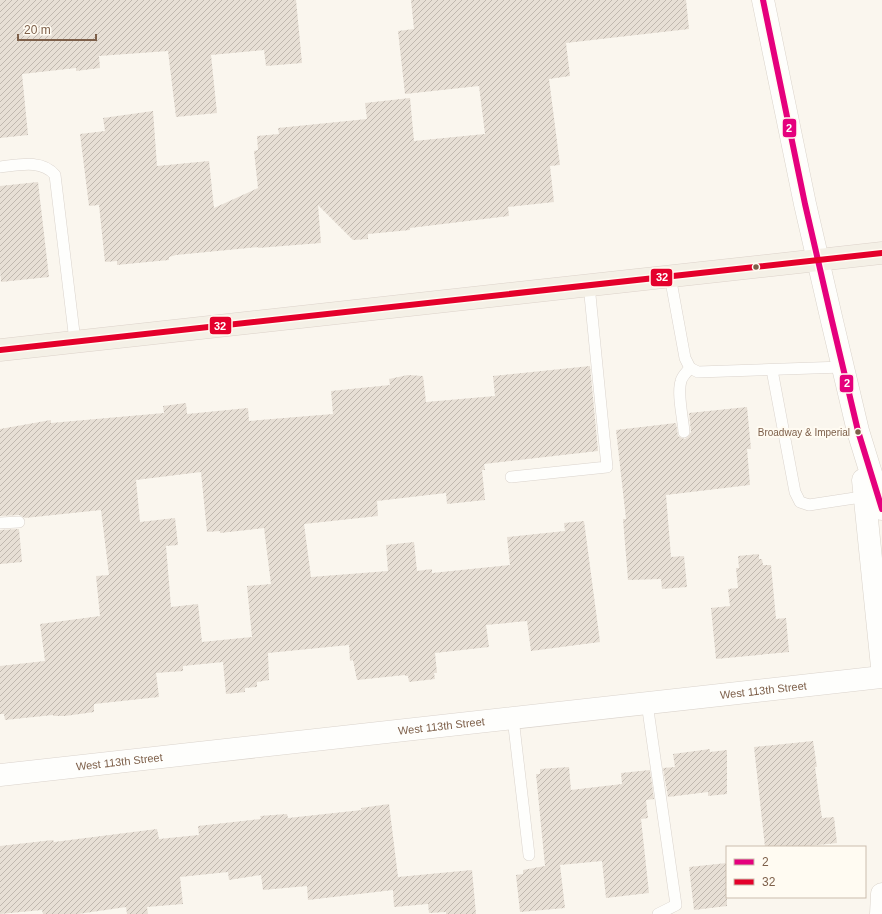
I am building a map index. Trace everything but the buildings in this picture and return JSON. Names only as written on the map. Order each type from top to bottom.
[{"type":"main road","points":[[0,350],[882,253]]},
{"type":"street","points":[[763,0],[817,259],[875,500],[882,667]]},
{"type":"street","name":"West 113th Street","points":[[0,775],[882,677]]},
{"type":"street","points":[[881,914],[882,894]]},
{"type":"lane","points":[[0,167],[25,164],[42,165],[55,175],[75,341]]},
{"type":"lane","points":[[670,276],[685,358],[690,368],[698,372],[843,367]]},
{"type":"lane","points":[[511,477],[607,467],[589,285]]},
{"type":"lane","points":[[684,432],[680,382],[690,368]]},
{"type":"lane","points":[[772,370],[795,492],[800,502],[809,506],[875,500]]},
{"type":"lane","points":[[0,523],[19,522]]},
{"type":"lane","points":[[648,703],[676,906],[658,914]]},
{"type":"lane","points":[[513,718],[529,855]]},
{"type":"transit line","name":"2","points":[[763,0],[805,204],[832,321],[858,431],[882,509]]},
{"type":"transit line","name":"32","points":[[0,350],[882,253]]},
{"type":"place","name":"Broadway & Imperial","points":[[858,432]]}]
